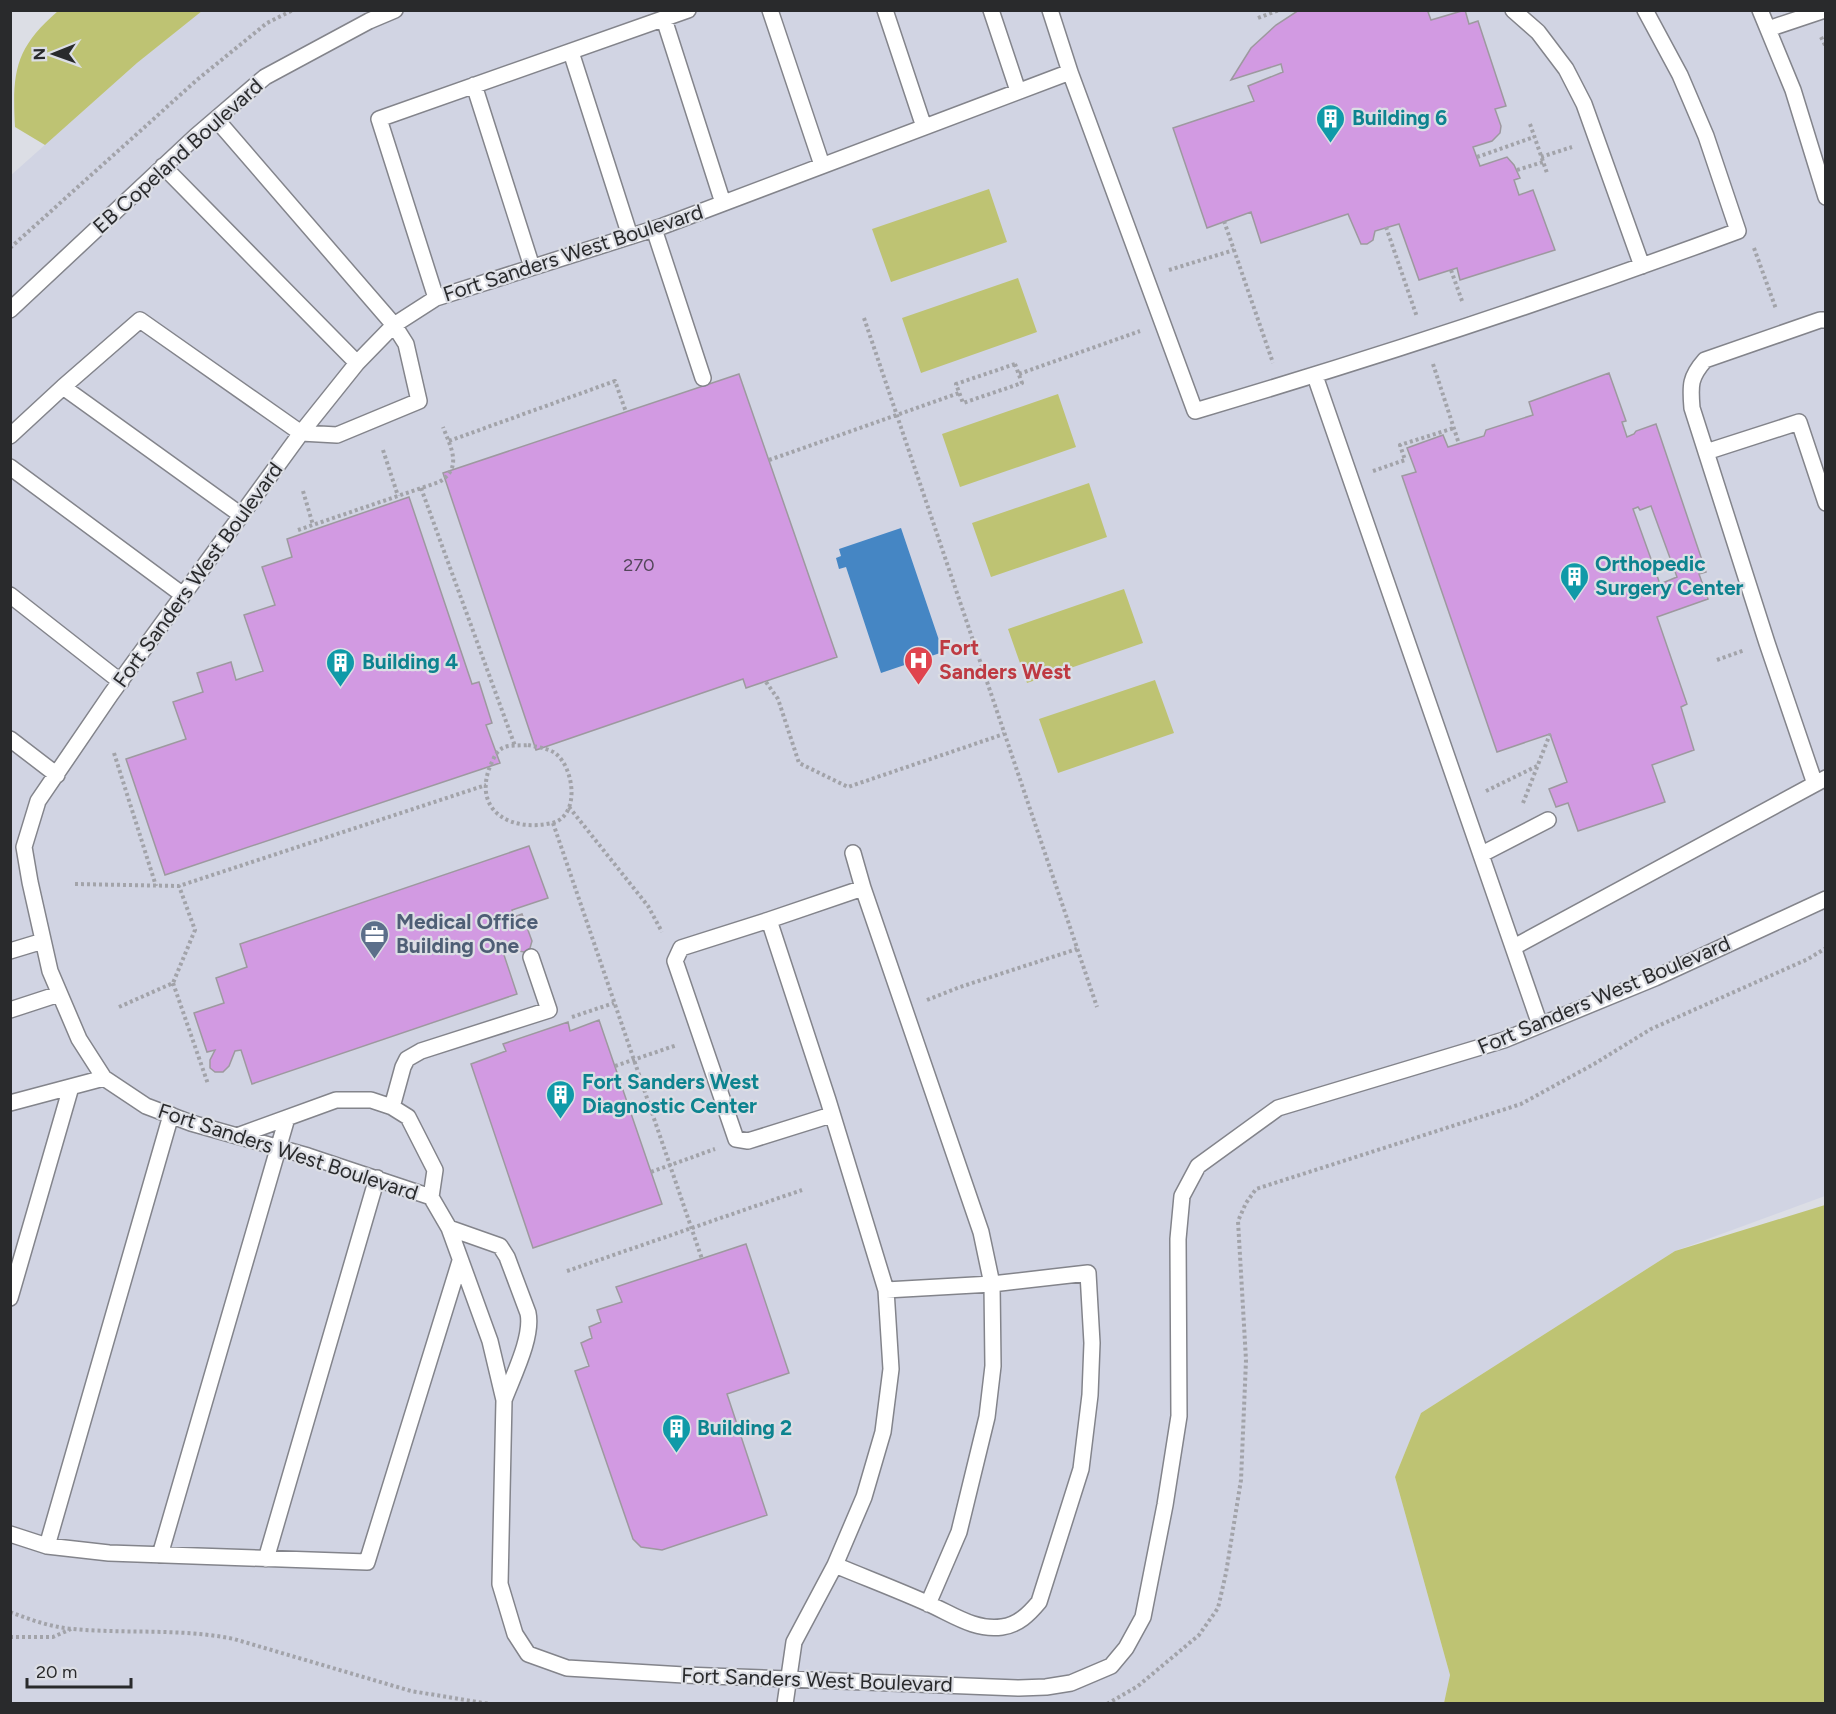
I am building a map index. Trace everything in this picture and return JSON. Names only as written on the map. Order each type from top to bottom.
[{"type":"lane","name":"EB Copeland Boulevard","points":[[10,310],[163,166],[265,77],[369,21],[395,10]]},
{"type":"lane","points":[[436,298],[379,119],[688,10]]},
{"type":"lane","points":[[770,10],[822,165]]},
{"type":"lane","points":[[885,10],[924,127]]},
{"type":"lane","points":[[991,10],[1018,91]]},
{"type":"lane","points":[[1050,10],[1070,72],[1195,411],[1315,376],[1642,266],[1738,231],[1706,136],[1684,85],[1645,10]]},
{"type":"lane","points":[[1513,10],[1538,32],[1566,69],[1584,104],[1642,266]]},
{"type":"lane","points":[[1760,10],[1793,90],[1826,197]]},
{"type":"lane","points":[[1768,29],[1824,10]]},
{"type":"lane","points":[[664,19],[723,203]]},
{"type":"lane","points":[[571,52],[630,236]]},
{"type":"lane","name":"Fort Sanders West Boulevard","points":[[1070,72],[654,229],[436,298],[394,325],[357,363],[241,514],[38,801],[17,849],[50,971],[79,1039],[104,1078],[146,1106],[432,1197],[449,1227],[490,1341],[504,1400],[500,1584],[515,1634],[528,1654],[567,1668],[1046,1688],[1071,1683],[1111,1666],[1126,1648],[1143,1617],[1165,1505],[1179,1416],[1178,1239],[1182,1196],[1198,1166],[1278,1108],[1504,1040],[1655,978],[1826,899]]},
{"type":"lane","points":[[474,85],[532,267]]},
{"type":"lane","points":[[10,436],[140,320],[302,433],[337,435],[419,401],[406,344],[394,325],[216,119]]},
{"type":"lane","points":[[163,166],[357,363]]},
{"type":"lane","points":[[654,229],[703,378]]},
{"type":"lane","points":[[1514,947],[1820,781],[1764,633],[1692,408],[1690,390],[1693,373],[1705,360],[1820,320],[1826,320]]},
{"type":"lane","points":[[1315,376],[1540,1025]]},
{"type":"lane","points":[[63,387],[241,514]]},
{"type":"lane","points":[[1706,452],[1799,422],[1826,503]]},
{"type":"lane","points":[[10,467],[183,596]]},
{"type":"lane","points":[[10,595],[121,682]]},
{"type":"lane","points":[[10,739],[57,775]]},
{"type":"lane","points":[[1482,854],[1548,820]]},
{"type":"lane","points":[[853,853],[981,1232],[992,1284],[993,1366],[987,1417],[959,1532],[928,1604]]},
{"type":"lane","points":[[831,1115],[748,1141],[739,1141],[734,1136],[675,961],[681,948],[863,888]]},
{"type":"lane","points":[[769,920],[886,1290],[891,1369],[883,1432],[864,1497],[835,1565],[794,1642],[785,1704]]},
{"type":"lane","points":[[10,951],[43,941]]},
{"type":"lane","points":[[392,1107],[406,1059],[421,1051],[549,1010],[531,957]]},
{"type":"lane","points":[[10,1010],[60,994]]},
{"type":"lane","points":[[10,1102],[104,1078]]},
{"type":"lane","points":[[10,1298],[72,1087]]},
{"type":"lane","points":[[237,1136],[336,1100],[371,1100],[392,1107],[408,1117],[435,1170],[432,1197]]},
{"type":"lane","points":[[47,1546],[171,1115]]},
{"type":"lane","points":[[160,1555],[287,1118]]},
{"type":"lane","points":[[266,1559],[377,1178]]},
{"type":"lane","points":[[449,1227],[500,1246],[507,1257],[528,1313],[530,1321],[528,1334],[504,1400]]},
{"type":"lane","points":[[10,1534],[47,1546],[108,1553],[367,1562],[460,1261]]},
{"type":"lane","points":[[835,1565],[970,1624],[989,1628],[1004,1627],[1028,1616],[1039,1602],[1081,1469],[1090,1395],[1092,1343],[1088,1273],[992,1284],[886,1290]]},
{"type":"path","points":[[10,248],[198,79],[267,23],[293,10]]},
{"type":"path","points":[[1258,18],[1279,10]]},
{"type":"path","points":[[1530,124],[1547,173]]},
{"type":"path","points":[[1477,157],[1534,137]]},
{"type":"path","points":[[1517,170],[1573,146]]},
{"type":"path","points":[[1224,221],[1281,386]]},
{"type":"path","points":[[1738,231],[1753,245],[1774,304]]},
{"type":"path","points":[[1167,271],[1234,250]]},
{"type":"path","points":[[1451,270],[1470,324]]},
{"type":"path","points":[[864,318],[1097,1007]]},
{"type":"path","points":[[1019,374],[1162,323]]},
{"type":"path","points":[[1015,364],[1022,383],[963,403],[959,393],[956,384],[1015,364]]},
{"type":"path","points":[[449,441],[615,381],[626,411]]},
{"type":"path","points":[[769,460],[959,393]]},
{"type":"path","points":[[298,530],[448,477],[454,455],[443,427]]},
{"type":"path","points":[[1350,478],[1405,460],[1400,446],[1454,428]]},
{"type":"path","points":[[383,450],[398,496]]},
{"type":"path","points":[[421,488],[515,746]]},
{"type":"path","points":[[303,491],[313,525]]},
{"type":"path","points":[[766,682],[778,699],[799,763],[848,787],[1004,734]]},
{"type":"path","points":[[1524,833],[1517,819],[1550,734]]},
{"type":"path","points":[[515,746],[547,749],[555,753],[564,763],[570,778],[569,807],[563,817],[553,823],[527,824],[503,820],[492,809],[486,797],[488,771],[494,757],[500,749],[515,746]]},
{"type":"path","points":[[114,753],[156,886]]},
{"type":"path","points":[[1464,802],[1537,766]]},
{"type":"path","points":[[75,884],[179,886],[486,785]]},
{"type":"path","points":[[569,807],[648,906],[659,930],[681,948]]},
{"type":"path","points":[[553,823],[702,1259]]},
{"type":"path","points":[[179,886],[195,930],[173,983],[208,1084]]},
{"type":"path","points":[[1107,1704],[1138,1686],[1199,1635],[1218,1608],[1241,1480],[1246,1360],[1238,1221],[1246,1203],[1256,1189],[1521,1104],[1594,1064],[1651,1029],[1826,948]]},
{"type":"path","points":[[904,1008],[1077,949]]},
{"type":"path","points":[[119,1007],[173,983]]},
{"type":"path","points":[[615,1066],[701,1037]]},
{"type":"path","points":[[651,1172],[739,1141]]},
{"type":"path","points":[[567,1272],[802,1190]]},
{"type":"path","points":[[10,1612],[39,1623],[72,1629],[206,1634],[234,1639],[411,1691],[490,1704]]},
{"type":"path","points":[[10,1637],[53,1637],[72,1629]]},
{"type":"shaded area","name":"Fort Sanders West","points":[[202,11],[1825,11],[1825,1196],[1675,1251],[1421,1413],[1395,1477],[1450,1675],[1444,1703],[11,1703],[10,176],[137,63]]},
{"type":"green space","points":[[58,11],[202,11],[137,63],[45,145],[15,127],[14,91],[19,62],[25,49],[44,24]]},
{"type":"green space","points":[[989,189],[1007,242],[891,282],[872,229]]},
{"type":"green space","points":[[1018,278],[1037,332],[921,373],[902,318]]},
{"type":"green space","points":[[1058,394],[1076,447],[960,487],[942,434]]},
{"type":"green space","points":[[1089,483],[1107,537],[991,577],[972,523]]},
{"type":"green space","points":[[1124,589],[1143,643],[1027,683],[1008,629]]},
{"type":"green space","points":[[1155,680],[1174,733],[1058,773],[1039,719]]},
{"type":"green space","points":[[1825,1205],[1825,1703],[1444,1703],[1450,1675],[1395,1477],[1421,1413],[1675,1251]]},
{"type":"water","points":[[901,528],[943,652],[881,673],[846,567],[839,569],[836,558],[841,556],[839,549]]},
{"type":"building","name":"Building 6","points":[[1299,10],[1433,10],[1428,12],[1431,20],[1465,10],[1469,24],[1478,21],[1506,106],[1495,109],[1501,126],[1500,133],[1492,141],[1473,147],[1480,166],[1507,157],[1514,165],[1520,178],[1514,180],[1519,195],[1533,190],[1555,250],[1460,280],[1457,268],[1419,280],[1399,224],[1375,231],[1373,240],[1367,244],[1361,244],[1348,214],[1261,243],[1251,212],[1207,228],[1173,128],[1254,101],[1248,86],[1283,72],[1281,64],[1231,80],[1251,48],[1276,25]]},
{"type":"building","name":"Orthopedic Surgery Center","points":[[1609,373],[1626,421],[1622,422],[1627,437],[1656,424],[1706,572],[1699,574],[1708,599],[1657,617],[1687,704],[1681,707],[1694,750],[1652,765],[1665,802],[1578,831],[1568,803],[1556,807],[1549,789],[1567,782],[1550,734],[1497,752],[1402,476],[1416,472],[1407,448],[1443,435],[1448,447],[1484,436],[1486,430],[1533,415],[1529,402]],"holes":[[[1651,506],[1677,577],[1660,584],[1633,509],[1638,507],[1640,510]]]},
{"type":"building","points":[[739,374],[837,657],[746,688],[743,679],[536,750],[443,473]]},
{"type":"building","name":"Building 4","points":[[409,497],[472,684],[479,682],[492,723],[486,725],[500,763],[165,875],[126,759],[186,739],[173,702],[203,692],[197,673],[231,662],[236,680],[263,671],[244,615],[275,605],[262,567],[292,557],[287,539]]},
{"type":"building","name":"Medical Office Building One","points":[[529,846],[548,898],[512,910],[514,917],[522,914],[532,941],[530,948],[524,952],[519,951],[514,945],[502,949],[517,994],[252,1084],[241,1050],[235,1051],[229,1066],[223,1072],[215,1072],[210,1068],[210,1060],[215,1050],[207,1052],[194,1013],[224,1003],[216,978],[247,967],[240,944]]},
{"type":"building","name":"Fort Sanders West Diagnostic Center","points":[[599,1020],[662,1204],[533,1248],[471,1064],[506,1051],[503,1044],[568,1022],[570,1031]]},
{"type":"building","name":"Building 2","points":[[746,1244],[789,1373],[727,1394],[767,1515],[662,1550],[641,1547],[633,1539],[575,1371],[589,1366],[581,1343],[592,1338],[589,1327],[601,1322],[597,1310],[622,1302],[616,1287]]},
{"type":"place","name":"Building 6","points":[[1331,144]]},
{"type":"place","name":"Orthopedic Surgery Center","points":[[1574,602]]},
{"type":"place","name":"Fort Sanders West","points":[[918,686]]},
{"type":"place","name":"Building 4","points":[[341,688]]},
{"type":"place","name":"Medical Office Building One","points":[[375,960]]},
{"type":"place","name":"Fort Sanders West Diagnostic Center","points":[[561,1120]]},
{"type":"place","name":"Building 2","points":[[676,1454]]}]
